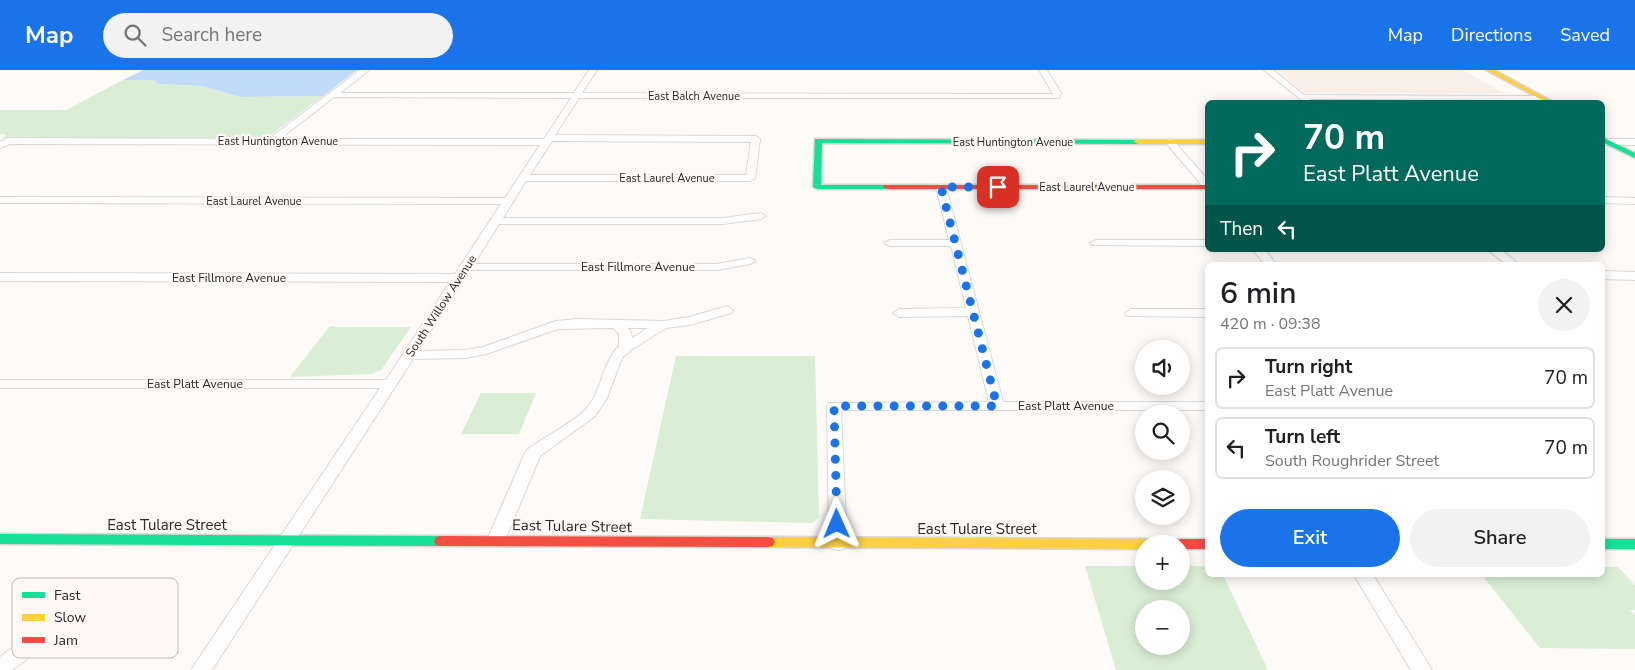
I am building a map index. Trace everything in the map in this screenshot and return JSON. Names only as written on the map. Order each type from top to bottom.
[{"type":"main road","points":[[1475,70],[1538,100]]},
{"type":"main road","points":[[1489,70],[1538,100]]},
{"type":"main road","points":[[1605,131],[1632,144]]},
{"type":"main road","name":"East Huntington Avenue","points":[[816,187],[814,161],[818,141],[1205,142]]},
{"type":"main road","points":[[1605,141],[1635,156]]},
{"type":"main road","name":"East Laurel Avenue","points":[[816,187],[1205,187]]},
{"type":"main road","name":"East Tulare Street","points":[[0,539],[1135,544]]},
{"type":"main road","points":[[1190,544],[1205,544]]},
{"type":"main road","points":[[1605,544],[1635,544]]},
{"type":"street","points":[[272,141],[365,70]]},
{"type":"street","name":"South Willow Avenue","points":[[201,670],[409,355],[593,70]]},
{"type":"street","name":"East Balch Avenue","points":[[332,95],[1056,96],[1057,92],[1043,70]]},
{"type":"street","points":[[1268,70],[1306,100]]},
{"type":"street","points":[[1302,97],[1538,100]]},
{"type":"street","name":"East Huntington Avenue","points":[[4,143],[756,139],[758,161],[750,178]]},
{"type":"street","points":[[1605,141],[1632,144]]},
{"type":"street","points":[[1170,142],[1205,185]]},
{"type":"street","name":"East Laurel Avenue","points":[[524,178],[750,178]]},
{"type":"street","points":[[941,187],[997,406]]},
{"type":"street","name":"East Laurel Avenue","points":[[0,200],[509,201]]},
{"type":"street","points":[[1605,200],[1635,200]]},
{"type":"street","points":[[496,220],[723,221],[762,216]]},
{"type":"street","points":[[890,243],[956,243]]},
{"type":"street","points":[[1096,243],[1205,243]]},
{"type":"street","points":[[1261,252],[1269,262]]},
{"type":"street","points":[[1497,252],[1510,262]]},
{"type":"street","name":"East Fillmore Avenue","points":[[466,267],[716,267],[750,262]]},
{"type":"street","points":[[1605,275],[1635,276]]},
{"type":"street","name":"East Fillmore Avenue","points":[[0,277],[459,278]]},
{"type":"street","points":[[409,355],[465,354],[486,350],[556,325],[577,323],[664,325],[690,321],[727,310]]},
{"type":"street","points":[[899,313],[973,312]]},
{"type":"street","points":[[1131,313],[1205,313]]},
{"type":"street","points":[[618,324],[625,333],[626,347]]},
{"type":"street","points":[[496,540],[533,453],[590,413],[600,398],[616,357],[626,347],[664,325]]},
{"type":"street","name":"East Platt Avenue","points":[[0,384],[390,384]]},
{"type":"street","name":"East Platt Avenue","points":[[838,544],[834,406],[1205,406]]},
{"type":"street","points":[[1364,577],[1422,670]]},
{"type":"street","points":[[0,668],[13,658]]},
{"type":"shaded area","points":[[1276,70],[1463,70],[1504,93],[1305,93]]},
{"type":"green space","points":[[123,80],[155,80],[154,82],[161,84],[202,86],[240,97],[323,96],[271,135],[262,138],[1,138],[7,135],[0,134],[0,110],[66,110]]},
{"type":"green space","points":[[330,326],[411,327],[381,370],[372,374],[290,377]]},
{"type":"green space","points":[[676,356],[815,356],[819,517],[812,523],[640,519]]},
{"type":"green space","points":[[481,393],[536,393],[519,434],[461,434]]},
{"type":"green space","points":[[1085,566],[1135,566],[1135,590],[1190,590],[1190,566],[1205,566],[1205,577],[1224,577],[1268,670],[1116,670]]},
{"type":"green space","points":[[1605,567],[1618,567],[1635,585],[1635,610],[1630,610],[1635,615],[1635,649],[1540,648],[1484,577],[1605,577]]},
{"type":"water","points":[[143,70],[357,70],[323,96],[240,97],[202,86],[161,84],[156,83],[154,80],[123,80]]},
{"type":"traffic: fast","points":[[887,187],[817,187],[818,141],[1138,142]]},
{"type":"traffic: fast","points":[[1605,141],[1635,156]]},
{"type":"traffic: fast","points":[[0,539],[441,541]]},
{"type":"traffic: fast","points":[[1605,544],[1635,544]]},
{"type":"traffic: slow","points":[[1489,70],[1546,100]]},
{"type":"traffic: slow","points":[[1138,142],[1205,142]]},
{"type":"traffic: slow","points":[[768,542],[1135,544]]},
{"type":"traffic: jam","points":[[887,187],[1205,187]]},
{"type":"traffic: jam","points":[[441,541],[768,542]]},
{"type":"traffic: jam","points":[[1190,544],[1205,544]]},
{"type":"route","points":[[837,524],[834,406],[997,406],[941,187],[998,187]]}]
